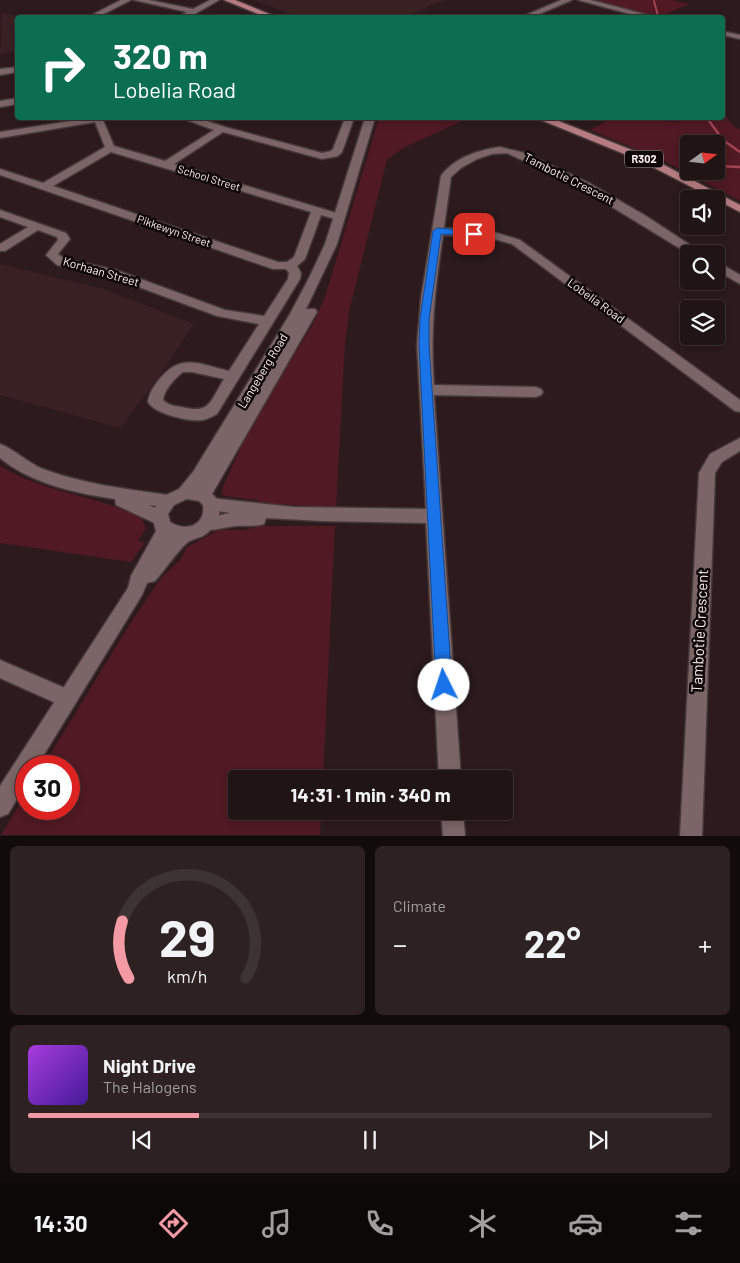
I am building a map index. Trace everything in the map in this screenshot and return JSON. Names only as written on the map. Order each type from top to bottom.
[{"type":"main road","points":[[228,0],[268,15]]},
{"type":"main road","points":[[244,0],[280,15]]},
{"type":"main road","name":"R302","points":[[549,120],[644,158],[740,209]]},
{"type":"street","points":[[95,15],[127,0]]},
{"type":"street","points":[[138,0],[194,11]]},
{"type":"street","points":[[188,15],[214,0]]},
{"type":"street","points":[[530,15],[568,0]]},
{"type":"street","points":[[582,0],[644,15]]},
{"type":"street","points":[[725,34],[740,37]]},
{"type":"street","points":[[0,72],[15,70]]},
{"type":"street","points":[[0,104],[15,102]]},
{"type":"street","points":[[0,135],[86,120]]},
{"type":"street","points":[[44,187],[110,148],[99,120]]},
{"type":"street","points":[[196,120],[315,155],[326,156],[338,150],[348,120]]},
{"type":"street","name":"Langeberg Road","points":[[207,500],[310,314],[328,265],[331,244],[369,120]]},
{"type":"street","points":[[166,165],[222,129]]},
{"type":"street","name":"School Street","points":[[110,148],[339,217]]},
{"type":"street","name":"Tambotie Crescent","points":[[449,770],[433,516],[424,319],[445,181],[449,172],[485,152],[500,150],[517,153],[569,177],[606,197],[683,245]]},
{"type":"street","name":"Pikkewyn Street","points":[[0,172],[273,265],[290,265]]},
{"type":"street","points":[[234,377],[192,367],[183,368],[172,374],[155,397],[156,404],[162,408],[194,416],[206,414],[214,408],[234,377],[294,279],[294,273],[290,265],[299,259],[317,211]]},
{"type":"street","name":"Korhaan Street","points":[[0,212],[63,237],[62,242],[54,249],[52,254],[61,262],[112,273],[222,313],[268,321]]},
{"type":"street","points":[[1,248],[37,226]]},
{"type":"street","name":"Lobelia Road","points":[[437,231],[501,236],[516,242],[740,408]]},
{"type":"street","name":"Langeberg Road","points":[[186,493],[199,476],[298,314],[331,244]]},
{"type":"street","points":[[725,271],[740,280]]},
{"type":"street","points":[[426,390],[536,392]]},
{"type":"street","name":"Tambotie Crescent","points":[[691,836],[706,473],[716,458],[740,444]]},
{"type":"street","points":[[0,450],[10,459],[32,471],[100,492],[139,507],[174,534],[196,532],[207,524],[212,515],[207,500]]},
{"type":"street","points":[[100,492],[168,501]]},
{"type":"street","points":[[136,590],[162,524],[161,509],[168,501],[186,493],[240,509],[309,515]]},
{"type":"street","points":[[207,524],[236,519],[309,515],[433,516]]},
{"type":"street","points":[[0,806],[136,590],[184,534]]},
{"type":"street","points":[[0,668],[67,699]]},
{"type":"street","points":[[453,820],[454,836]]},
{"type":"shaded area","points":[[254,0],[446,0],[409,15],[292,15]]},
{"type":"shaded area","points":[[589,0],[672,0],[689,4],[664,15],[652,15]]},
{"type":"shaded area","points":[[2,13],[15,16],[15,51],[0,55]]},
{"type":"shaded area","points":[[725,115],[732,125],[740,130],[740,201],[725,193],[725,190],[719,190],[700,180],[725,180],[725,135],[680,135],[680,169],[590,130],[609,120],[664,120],[677,122],[677,120],[725,120]]},
{"type":"shaded area","points":[[378,120],[465,120],[403,148],[387,160],[349,312],[345,344],[336,508],[258,503],[258,500],[223,496],[222,489],[240,449],[237,446],[312,326],[325,297]]},
{"type":"shaded area","points":[[0,264],[103,289],[194,324],[161,374],[120,428],[0,395]]},
{"type":"shaded area","points":[[0,466],[34,482],[141,517],[146,528],[138,541],[145,543],[131,562],[0,543]]},
{"type":"shaded area","points":[[260,526],[335,526],[323,770],[228,770],[228,820],[321,820],[320,835],[1,835],[15,812],[15,820],[80,820],[80,755],[50,755],[128,627],[161,578],[181,559],[187,547],[219,530],[245,530]]},
{"type":"waterway","points":[[654,1],[658,15]]},
{"type":"waterway","points":[[708,120],[723,140],[740,152]]},
{"type":"waterway","points":[[725,166],[740,167]]},
{"type":"route","points":[[444,685],[433,516],[424,319],[437,231],[474,234]]}]
